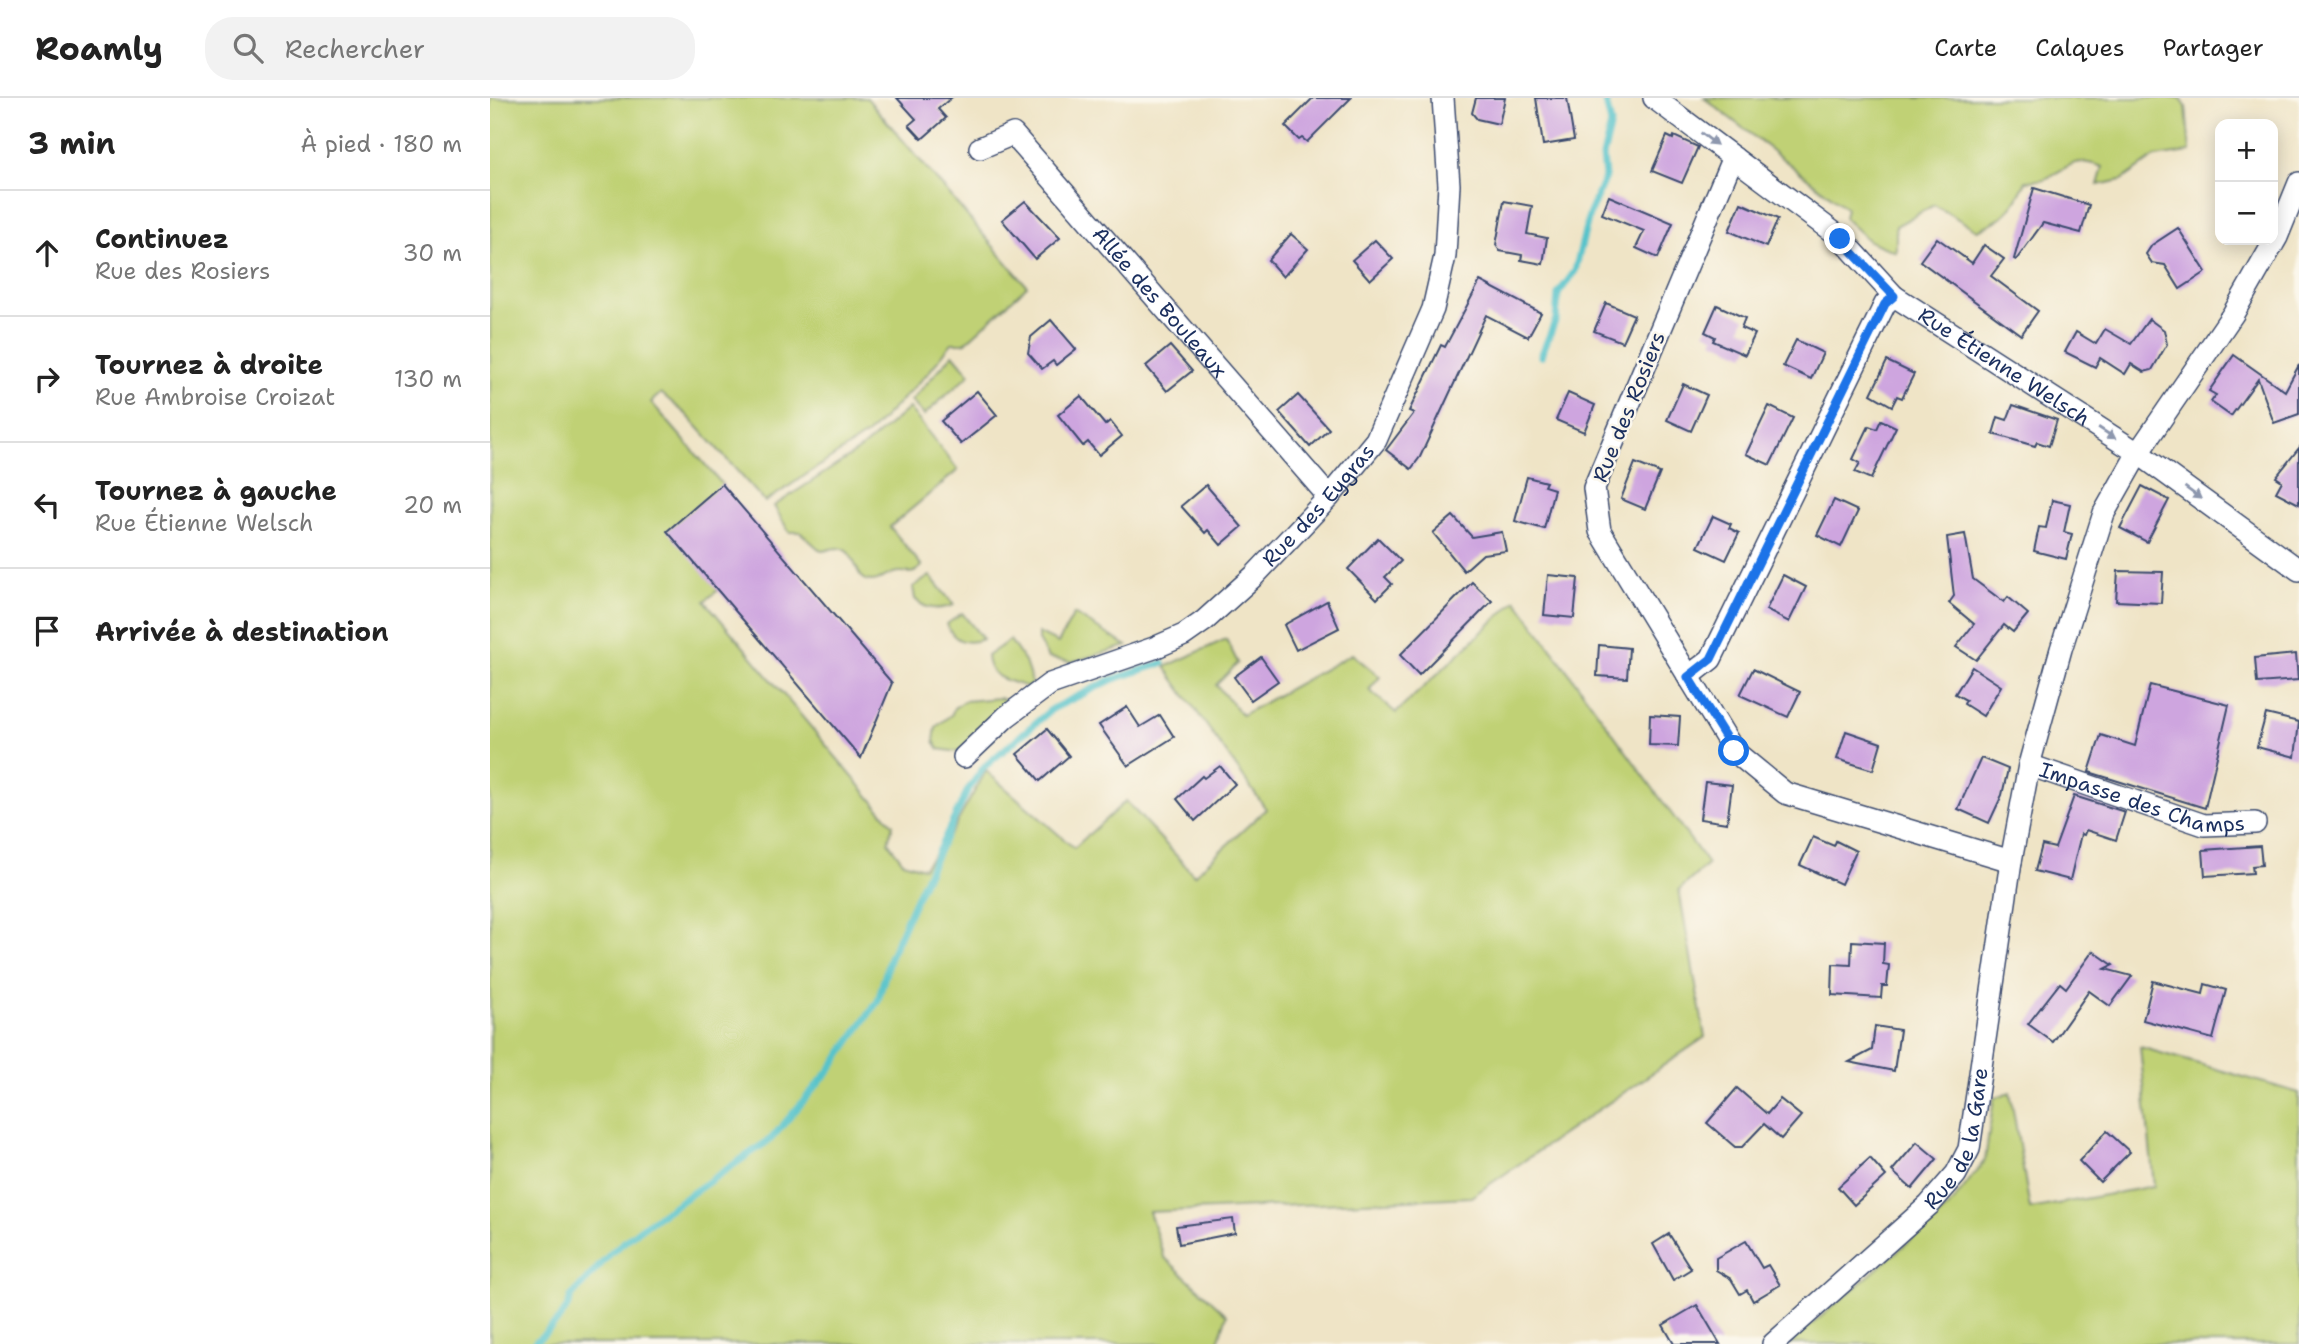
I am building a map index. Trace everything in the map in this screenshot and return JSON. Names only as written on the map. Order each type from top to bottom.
[{"type":"street","name":"Rue des Eygras","points":[[964,757],[1006,717],[1050,684],[1154,648],[1184,635],[1204,621],[1254,576],[1329,497],[1376,440],[1433,309],[1445,256],[1449,197],[1443,98]]},
{"type":"street","name":"Rue Étienne Welsch","points":[[1654,98],[1840,239],[1894,296],[2138,453],[2299,570]]},
{"type":"street","name":"Allée des Bouleaux","points":[[980,148],[1013,134],[1329,497]]},
{"type":"street","name":"Rue des Rosiers","points":[[1733,157],[1594,488],[1600,531],[1734,751],[1785,793],[2011,861]]},
{"type":"street","name":"Rue de la Gare","points":[[1773,1344],[1929,1205],[1956,1174],[1969,1149],[2011,861],[2029,765],[2061,649],[2105,513],[2138,453],[2233,314],[2277,237],[2299,183]]},
{"type":"street","points":[[1688,677],[1711,659],[1885,304],[1894,296]]},
{"type":"street","name":"Impasse des Champs","points":[[2029,765],[2204,825],[2255,823]]},
{"type":"green space","points":[[490,98],[867,98],[1027,286],[965,343],[952,343],[928,373],[869,433],[765,502],[687,415],[661,393],[651,402],[722,484],[718,590],[705,601],[893,825],[888,842],[903,862],[923,868],[951,833],[986,771],[1074,848],[1126,801],[1194,875],[1266,809],[1165,667],[1226,639],[1238,663],[1216,685],[1242,715],[1352,654],[1380,677],[1369,690],[1396,713],[1516,600],[1708,864],[1679,890],[1705,1037],[1471,1197],[1149,1212],[1164,1257],[1227,1315],[1217,1344],[490,1344]]},
{"type":"green space","points":[[1704,98],[2181,98],[2186,107],[2190,152],[2155,157],[2122,180],[2098,185],[2103,167],[2074,163],[2047,178],[2026,181],[2002,217],[1977,230],[1934,205],[1896,226],[1896,252],[1869,241],[1844,218],[1846,208]]},
{"type":"green space","points":[[953,354],[970,374],[924,415],[911,401]]},
{"type":"green space","points":[[909,408],[958,470],[890,527],[922,566],[913,572],[894,573],[871,581],[861,576],[849,553],[844,550],[837,548],[821,551],[800,532],[789,532],[774,506],[861,449]]},
{"type":"green space","points":[[930,576],[954,605],[933,608],[924,606],[915,599],[913,587]]},
{"type":"green space","points":[[962,613],[983,639],[971,642],[961,640],[953,634],[947,624]]},
{"type":"green space","points":[[1074,614],[1127,646],[1071,662],[1048,658],[1038,640],[1038,633],[1058,643]]},
{"type":"green space","points":[[1010,640],[1025,662],[1032,683],[1028,687],[1001,678],[988,664],[987,656]]},
{"type":"green space","points":[[999,698],[1015,703],[958,752],[939,749],[934,741],[936,727],[952,714],[954,708],[965,701]]},
{"type":"green space","points":[[2140,1047],[2299,1093],[2299,1344],[1789,1344],[1948,1208],[1985,1160],[1994,1098],[2010,1092],[2030,1209],[2154,1186]]},
{"type":"building","points":[[897,98],[951,98],[938,109],[946,118],[922,139],[909,125],[916,119]]},
{"type":"building","points":[[1313,98],[1351,98],[1307,142],[1302,138],[1299,140],[1285,126]]},
{"type":"building","points":[[1476,98],[1505,98],[1499,124],[1477,119],[1472,113]]},
{"type":"building","points":[[1536,98],[1567,98],[1574,140],[1543,145]]},
{"type":"building","points":[[1667,136],[1673,139],[1674,136],[1698,147],[1682,183],[1652,171]]},
{"type":"building","points":[[2034,188],[2089,205],[2081,233],[2043,223],[2016,260],[2014,259]]},
{"type":"building","points":[[1609,196],[1673,223],[1658,258],[1636,248],[1644,231],[1602,214]]},
{"type":"building","points":[[1025,201],[1060,238],[1035,259],[1002,220]]},
{"type":"building","points":[[1504,201],[1532,206],[1527,234],[1547,238],[1543,264],[1521,260],[1522,255],[1500,251],[1496,245]]},
{"type":"building","points":[[1741,203],[1778,219],[1766,247],[1729,231]]},
{"type":"building","points":[[2178,228],[2206,272],[2180,289],[2165,265],[2152,263],[2146,254],[2152,245]]},
{"type":"building","points":[[1291,234],[1308,249],[1283,277],[1268,260]]},
{"type":"building","points":[[1937,238],[1972,263],[1984,245],[2004,259],[1991,276],[2038,311],[2021,335],[1920,261]]},
{"type":"building","points":[[1375,240],[1393,259],[1370,280],[1352,260]]},
{"type":"building","points":[[1480,281],[1541,313],[1528,337],[1486,315],[1420,457],[1411,469],[1386,450],[1414,413],[1409,411],[1441,345],[1445,347]]},
{"type":"building","points":[[1606,303],[1634,315],[1622,342],[1594,331]]},
{"type":"building","points":[[1717,305],[1745,318],[1741,328],[1755,334],[1745,355],[1713,341],[1715,337],[1705,332]]},
{"type":"building","points":[[2149,319],[2164,330],[2167,344],[2152,370],[2144,372],[2131,364],[2125,374],[2100,358],[2095,367],[2065,352],[2076,332],[2096,344],[2105,329],[2131,344]]},
{"type":"building","points":[[1051,320],[1076,349],[1056,365],[1053,361],[1042,369],[1028,353],[1031,337]]},
{"type":"building","points":[[1796,340],[1823,353],[1811,379],[1783,366]]},
{"type":"building","points":[[1170,346],[1192,371],[1167,391],[1146,366]]},
{"type":"building","points":[[2234,355],[2285,391],[2299,365],[2299,414],[2274,423],[2258,379],[2231,416],[2211,402],[2216,395],[2209,391]]},
{"type":"building","points":[[1887,361],[1914,374],[1902,398],[1897,396],[1892,406],[1871,394]]},
{"type":"building","points":[[1683,384],[1707,395],[1691,431],[1667,420]]},
{"type":"building","points":[[977,391],[997,415],[961,444],[941,421]]},
{"type":"building","points":[[1568,393],[1595,405],[1584,432],[1556,420]]},
{"type":"building","points":[[1298,395],[1329,429],[1310,447],[1279,412]]},
{"type":"building","points":[[1081,396],[1105,425],[1110,421],[1122,436],[1099,455],[1088,442],[1083,446],[1058,415]]},
{"type":"building","points":[[2013,405],[2057,420],[2049,446],[2037,442],[2035,446],[1993,434],[1998,417],[2007,420]]},
{"type":"building","points":[[1769,406],[1793,418],[1770,465],[1746,454]]},
{"type":"building","points":[[1881,420],[1896,427],[1871,479],[1855,472],[1860,463],[1853,459],[1869,426],[1877,429]]},
{"type":"building","points":[[2299,448],[2299,504],[2276,492],[2282,481],[2276,477]]},
{"type":"building","points":[[1635,463],[1660,473],[1645,509],[1621,499]]},
{"type":"building","points":[[1527,477],[1546,482],[1544,486],[1554,489],[1544,529],[1515,521]]},
{"type":"building","points":[[722,484],[892,683],[861,758],[667,531]]},
{"type":"building","points":[[1206,485],[1242,527],[1221,545],[1208,530],[1205,533],[1181,506]]},
{"type":"building","points":[[2142,486],[2169,500],[2147,542],[2120,528]]},
{"type":"building","points":[[1834,500],[1858,511],[1841,547],[1817,535]]},
{"type":"building","points":[[2052,500],[2070,504],[2064,532],[2072,534],[2066,559],[2034,551],[2039,527],[2046,528]]},
{"type":"building","points":[[1453,516],[1472,537],[1502,532],[1506,551],[1483,554],[1464,571],[1433,533]]},
{"type":"building","points":[[1713,516],[1731,524],[1729,528],[1739,533],[1726,560],[1698,547]]},
{"type":"building","points":[[1965,534],[1973,579],[2004,602],[2008,597],[2028,614],[2013,632],[2004,625],[1976,660],[1956,647],[1974,624],[1949,603],[1954,596],[1947,537]]},
{"type":"building","points":[[1378,538],[1401,561],[1385,577],[1392,584],[1377,599],[1348,569]]},
{"type":"building","points":[[2118,571],[2163,572],[2161,603],[2116,601]]},
{"type":"building","points":[[1548,575],[1578,578],[1574,618],[1544,615]]},
{"type":"building","points":[[1783,575],[1806,587],[1789,622],[1766,610]]},
{"type":"building","points":[[1472,582],[1492,601],[1419,675],[1400,655]]},
{"type":"building","points":[[1327,601],[1339,628],[1296,650],[1284,625]]},
{"type":"building","points":[[1599,645],[1629,648],[1627,678],[1597,676]]},
{"type":"building","points":[[2296,654],[2298,680],[2257,683],[2255,658]]},
{"type":"building","points":[[1261,657],[1278,681],[1251,700],[1234,677]]},
{"type":"building","points":[[1972,667],[2001,686],[1983,716],[1964,704],[1966,700],[1955,694]]},
{"type":"building","points":[[1753,669],[1800,692],[1788,717],[1740,695]]},
{"type":"building","points":[[2150,685],[2229,705],[2205,808],[2089,772],[2101,735],[2135,746]]},
{"type":"building","points":[[1127,707],[1140,727],[1160,715],[1174,737],[1128,766],[1099,725]]},
{"type":"building","points":[[2266,714],[2299,722],[2295,757],[2257,747]]},
{"type":"building","points":[[1650,715],[1680,717],[1678,746],[1649,745]]},
{"type":"building","points":[[1047,729],[1069,756],[1040,781],[1017,754]]},
{"type":"building","points":[[1846,731],[1881,743],[1873,770],[1837,759]]},
{"type":"building","points":[[1981,758],[2008,769],[2002,795],[1989,823],[1958,809]]},
{"type":"building","points":[[1220,766],[1235,784],[1195,821],[1177,799],[1202,776],[1204,778]]},
{"type":"building","points":[[1705,782],[1732,785],[1727,823],[1700,819]]},
{"type":"building","points":[[2074,796],[2125,812],[2116,840],[2086,830],[2084,835],[2081,834],[2070,880],[2035,871],[2042,845],[2055,848]]},
{"type":"building","points":[[1813,837],[1834,846],[1836,841],[1856,851],[1841,884],[1800,865]]},
{"type":"building","points":[[2260,846],[2262,865],[2252,866],[2253,873],[2205,876],[2203,850]]},
{"type":"building","points":[[1852,941],[1884,943],[1883,964],[1889,965],[1887,986],[1882,986],[1881,998],[1832,995],[1833,964],[1851,965]]},
{"type":"building","points":[[2093,951],[2113,965],[2105,969],[2132,976],[2110,1006],[2089,991],[2053,1042],[2028,1024],[2060,983],[2066,988]]},
{"type":"building","points":[[2153,981],[2203,994],[2205,984],[2226,990],[2213,1039],[2143,1020]]},
{"type":"building","points":[[1875,1026],[1900,1030],[1894,1071],[1849,1062],[1872,1050]]},
{"type":"building","points":[[1737,1088],[1767,1114],[1780,1099],[1801,1116],[1781,1139],[1764,1124],[1742,1147],[1735,1147],[1707,1123]]},
{"type":"building","points":[[2107,1131],[2130,1152],[2100,1182],[2079,1161]]},
{"type":"building","points":[[1917,1142],[1937,1159],[1912,1189],[1892,1171]]},
{"type":"building","points":[[1870,1158],[1886,1176],[1854,1205],[1838,1187]]},
{"type":"building","points":[[1233,1219],[1235,1233],[1179,1244],[1176,1226]]},
{"type":"building","points":[[1669,1234],[1691,1269],[1673,1280],[1653,1244]]},
{"type":"building","points":[[1746,1241],[1762,1268],[1768,1265],[1780,1285],[1753,1301],[1747,1290],[1740,1294],[1731,1279],[1716,1270],[1716,1258]]},
{"type":"building","points":[[1697,1305],[1720,1344],[1674,1344],[1663,1325]]},
{"type":"waterway","points":[[1541,356],[1556,319],[1558,294],[1575,271],[1589,215],[1605,177],[1603,156],[1611,124],[1605,98]]},
{"type":"waterway","points":[[533,1344],[561,1317],[571,1297],[612,1252],[640,1229],[771,1139],[829,1071],[878,1001],[890,957],[920,889],[968,790],[984,767],[1052,709],[1111,680],[1163,663]]},
{"type":"route","points":[[1734,751],[1688,677],[1711,659],[1885,304],[1894,296],[1840,239]]}]
